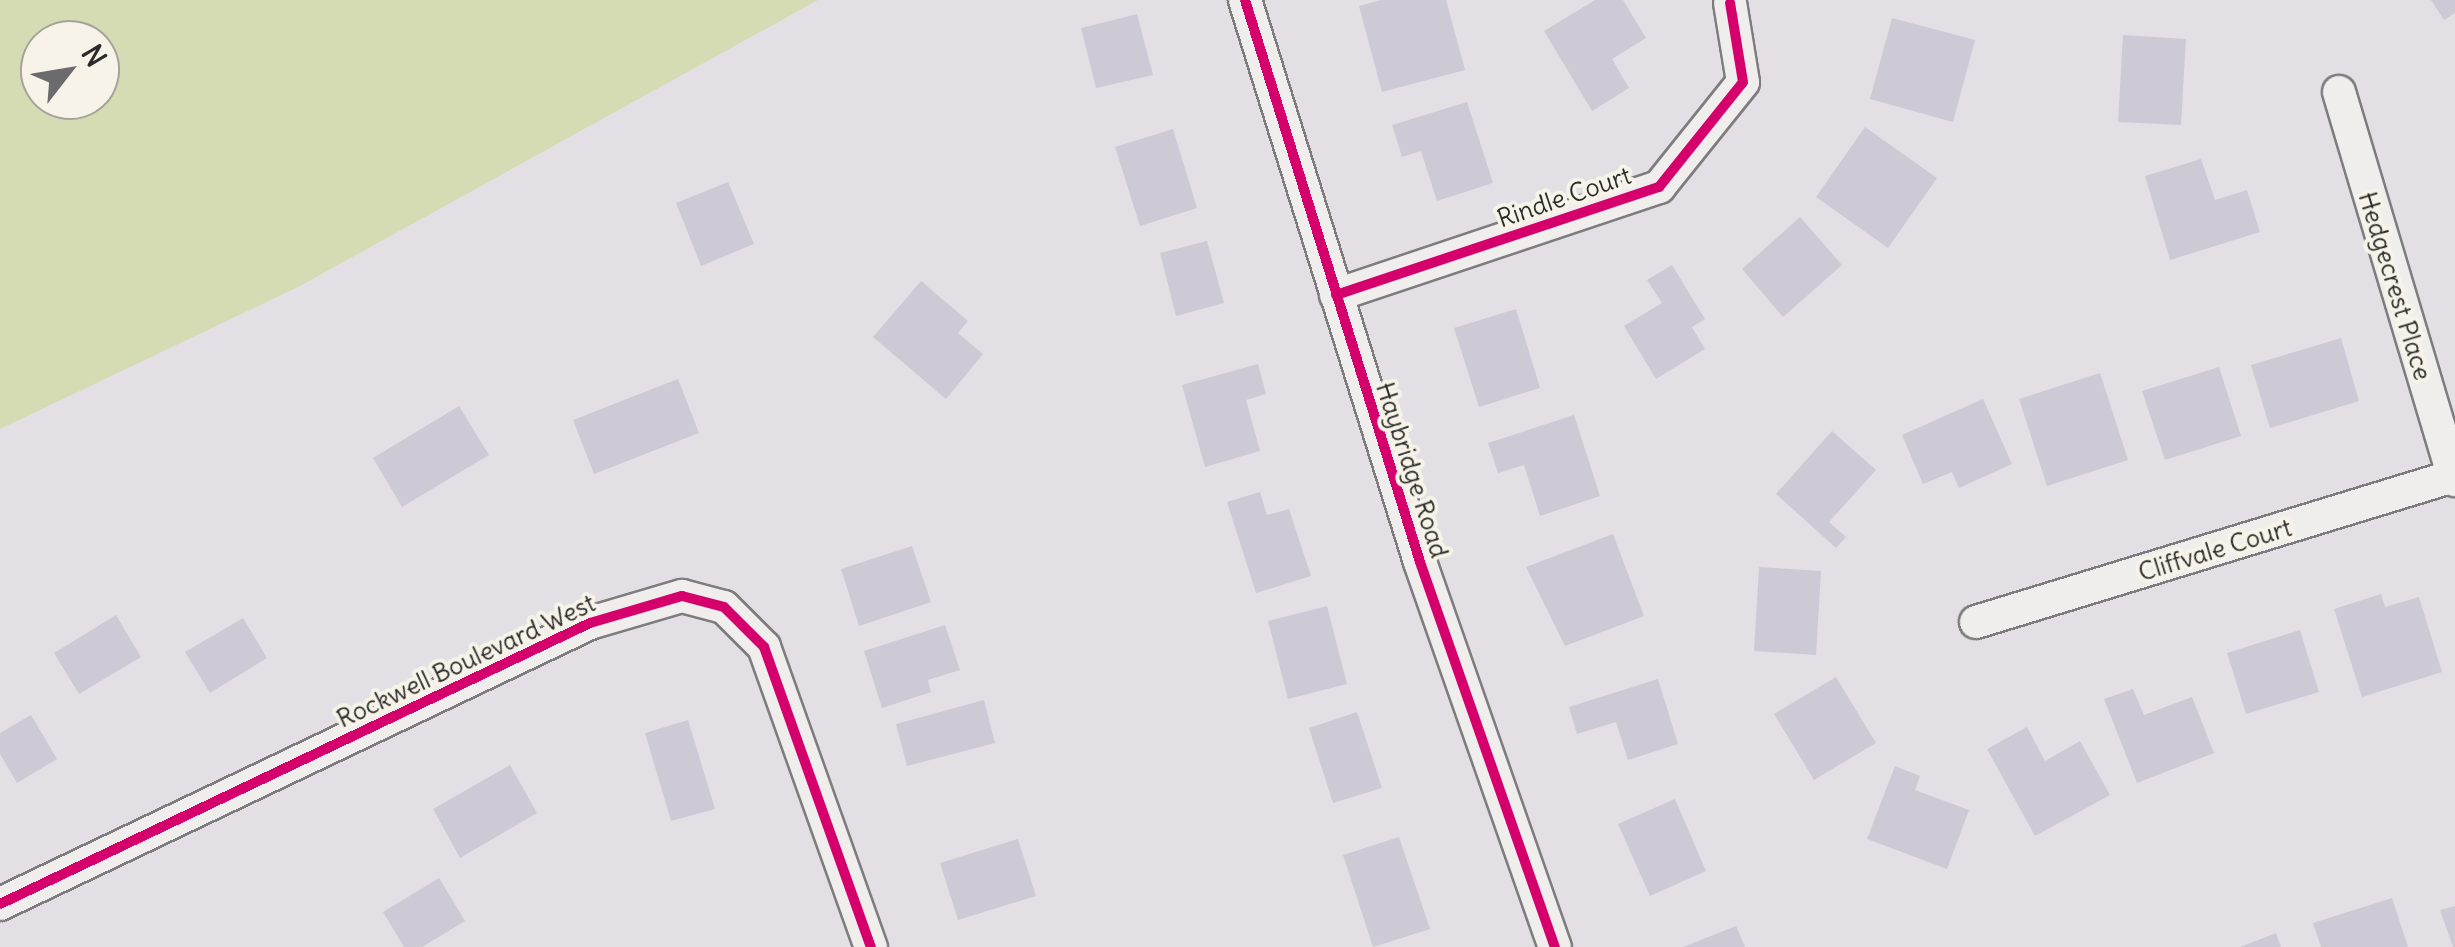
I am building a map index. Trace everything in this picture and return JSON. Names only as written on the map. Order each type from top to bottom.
[{"type":"street","name":"Haybridge Road","points":[[1245,0],[1420,562],[1556,947]]},
{"type":"street","name":"Rindle Court","points":[[1336,295],[1659,187],[1743,82],[1730,3]]},
{"type":"street","name":"Hedgecrest Place","points":[[2339,92],[2454,478]]},
{"type":"street","name":"Cliffvale Court","points":[[1976,622],[2454,478]]},
{"type":"street","name":"Rockwell Boulevard West","points":[[0,904],[590,623],[682,596],[724,606],[764,646],[871,947]]},
{"type":"green space","points":[[0,0],[818,0],[298,287],[0,429]]},
{"type":"building","points":[[1381,0],[1446,0],[1465,70],[1382,92],[1359,6]]},
{"type":"building","points":[[1595,0],[1623,0],[1646,38],[1612,59],[1629,88],[1592,111],[1544,31]]},
{"type":"building","points":[[2431,0],[2455,0],[2455,13],[2444,20]]},
{"type":"building","points":[[1137,14],[1153,75],[1096,88],[1081,28]]},
{"type":"building","points":[[1892,18],[1975,40],[1953,122],[1870,99]]},
{"type":"building","points":[[2123,35],[2186,39],[2181,125],[2118,122]]},
{"type":"building","points":[[1467,102],[1493,183],[1437,201],[1421,151],[1402,157],[1392,125]]},
{"type":"building","points":[[1865,127],[1937,178],[1888,248],[1816,197]]},
{"type":"building","points":[[1173,129],[1197,208],[1140,226],[1115,147]]},
{"type":"building","points":[[2201,159],[2215,200],[2247,190],[2260,232],[2170,260],[2145,176]]},
{"type":"building","points":[[728,182],[754,244],[701,266],[676,203]]},
{"type":"building","points":[[1800,217],[1842,265],[1783,317],[1742,269]]},
{"type":"building","points":[[1207,241],[1224,303],[1176,316],[1160,253]]},
{"type":"building","points":[[1672,265],[1705,319],[1692,327],[1705,349],[1656,379],[1624,326],[1662,303],[1647,280]]},
{"type":"building","points":[[921,281],[968,321],[958,333],[983,354],[946,399],[873,337]]},
{"type":"building","points":[[1516,309],[1540,388],[1479,407],[1454,328]]},
{"type":"building","points":[[2341,338],[2359,401],[2270,428],[2251,365]]},
{"type":"building","points":[[1258,364],[1266,394],[1246,400],[1260,451],[1205,467],[1182,385]]},
{"type":"building","points":[[2219,367],[2241,436],[2165,460],[2142,391]]},
{"type":"building","points":[[2100,373],[2128,460],[2047,486],[2019,399]]},
{"type":"building","points":[[678,379],[699,433],[594,474],[573,420]]},
{"type":"building","points":[[1983,399],[2012,464],[1959,488],[1952,472],[1923,484],[1902,435]]},
{"type":"building","points":[[459,406],[489,455],[402,507],[373,458]]},
{"type":"building","points":[[1574,415],[1600,496],[1540,516],[1524,465],[1498,473],[1488,443]]},
{"type":"building","points":[[1832,431],[1876,470],[1829,522],[1846,537],[1836,548],[1776,494]]},
{"type":"building","points":[[1260,492],[1267,515],[1289,509],[1311,576],[1256,593],[1227,502]]},
{"type":"building","points":[[1613,534],[1644,616],[1565,646],[1526,567]]},
{"type":"building","points":[[912,546],[931,602],[859,626],[841,569]]},
{"type":"building","points":[[1759,567],[1821,571],[1816,655],[1754,651]]},
{"type":"building","points":[[2381,594],[2385,607],[2419,597],[2442,672],[2362,697],[2334,609]]},
{"type":"building","points":[[1327,606],[1347,684],[1288,699],[1268,621]]},
{"type":"building","points":[[116,615],[141,657],[79,694],[54,653]]},
{"type":"building","points":[[243,618],[267,658],[210,693],[185,652]]},
{"type":"building","points":[[945,625],[960,670],[928,680],[931,692],[882,708],[864,651]]},
{"type":"building","points":[[2300,630],[2319,692],[2246,714],[2227,653]]},
{"type":"building","points":[[1836,677],[1876,743],[1814,780],[1774,714]]},
{"type":"building","points":[[1658,679],[1678,744],[1628,760],[1616,722],[1577,734],[1569,707]]},
{"type":"building","points":[[2133,689],[2144,715],[2192,697],[2214,753],[2137,783],[2104,699]]},
{"type":"building","points":[[984,700],[995,743],[907,766],[896,724]]},
{"type":"building","points":[[1357,712],[1382,788],[1333,803],[1309,728]]},
{"type":"building","points":[[31,715],[57,759],[17,783],[0,754],[0,733]]},
{"type":"building","points":[[688,720],[715,809],[671,821],[645,733]]},
{"type":"building","points":[[2027,727],[2045,761],[2080,741],[2110,795],[2035,836],[1987,749]]},
{"type":"building","points":[[510,765],[537,813],[460,858],[433,809]]},
{"type":"building","points":[[1895,766],[1920,776],[1915,790],[1969,810],[1947,869],[1867,839]]},
{"type":"building","points":[[1675,799],[1706,871],[1650,896],[1618,824]]},
{"type":"building","points":[[1399,837],[1430,929],[1373,947],[1343,855]]},
{"type":"building","points":[[1018,839],[1036,896],[958,920],[940,863]]},
{"type":"building","points":[[439,878],[465,921],[422,947],[404,947],[383,912]]},
{"type":"building","points":[[2392,898],[2408,947],[2321,947],[2313,923]]},
{"type":"building","points":[[2455,906],[2455,947],[2453,947],[2440,910]]},
{"type":"building","points":[[1736,926],[1745,947],[1683,947]]},
{"type":"building","points":[[2276,933],[2281,947],[2240,947]]},
{"type":"cycle path","points":[[1245,0],[1420,562],[1555,947]]},
{"type":"cycle path","points":[[1336,295],[1659,187],[1743,82],[1730,3]]},
{"type":"cycle path","points":[[0,904],[590,623],[682,596],[724,607],[764,647],[871,947]]}]
